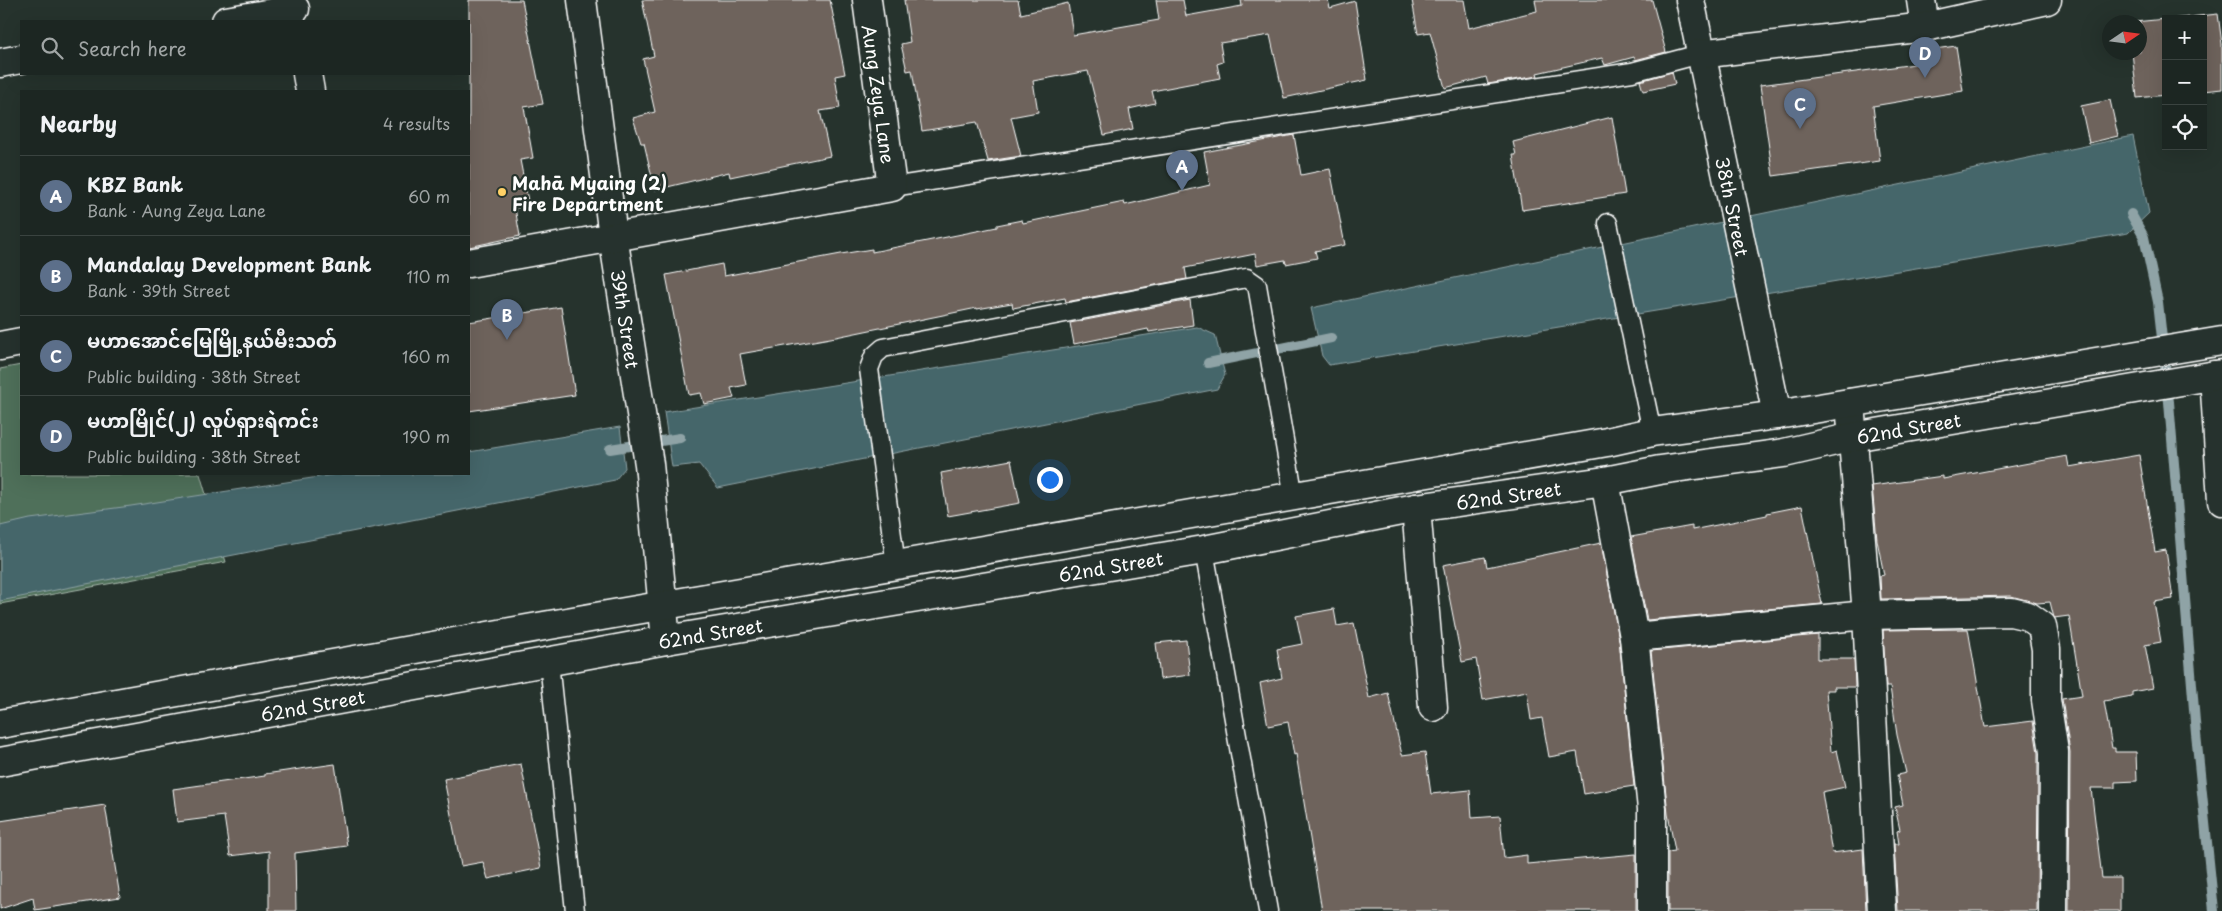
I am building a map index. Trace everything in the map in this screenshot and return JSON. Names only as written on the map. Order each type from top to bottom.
[{"type":"main road","name":"39th Street","points":[[582,0],[613,236],[649,464],[666,640]]},
{"type":"main road","name":"Aung Zeya Lane","points":[[867,0],[892,187]]},
{"type":"main road","name":"38th Street","points":[[1690,0],[1732,208],[1777,415]]},
{"type":"main road","points":[[1921,0],[1925,27]]},
{"type":"main road","points":[[1700,54],[1925,27],[2047,0]]},
{"type":"main road","points":[[232,20],[295,10]]},
{"type":"main road","points":[[0,63],[20,59]]},
{"type":"main road","points":[[307,75],[310,90]]},
{"type":"main road","points":[[470,263],[892,187]]},
{"type":"main road","name":"62nd Street","points":[[0,724],[662,606],[1607,442],[1652,432],[1777,415],[2222,341]]},
{"type":"main road","points":[[0,346],[20,342]]},
{"type":"main road","points":[[2218,374],[2222,501]]},
{"type":"main road","name":"62nd Street","points":[[0,762],[666,640],[1204,550],[1416,508],[1605,481],[1660,470],[1784,453],[1853,437],[2218,374]]},
{"type":"main road","points":[[1850,403],[1867,615],[1882,911]]},
{"type":"main road","points":[[1605,481],[1634,637],[1652,809],[1652,911]]},
{"type":"main road","points":[[1416,508],[1433,708]]},
{"type":"main road","points":[[1634,637],[1867,615],[2011,612],[2028,616],[2042,626],[2046,649],[2046,700],[2054,752],[2053,911]]},
{"type":"lane","points":[[892,187],[1632,72],[1700,54]]},
{"type":"lane","points":[[1608,223],[1614,243],[1652,432]]},
{"type":"lane","points":[[896,565],[869,369],[874,356],[883,348],[1241,278],[1247,278],[1256,285],[1294,496]]},
{"type":"lane","points":[[1204,550],[1268,911]]},
{"type":"lane","points":[[549,662],[575,911]]},
{"type":"green space","points":[[20,365],[20,475],[200,475],[226,562],[0,604],[0,369]]},
{"type":"water","points":[[2133,136],[2149,213],[2128,233],[1329,365],[1322,356],[1311,308]]},
{"type":"water","points":[[1197,327],[1215,335],[1225,375],[1217,389],[718,488],[699,464],[672,467],[664,412]]},
{"type":"water","points":[[620,427],[625,468],[615,480],[0,601],[0,526],[30,519],[131,506],[332,475],[470,475],[470,452]]},
{"type":"building","points":[[469,0],[522,0],[543,104],[524,107],[533,158],[520,160],[529,206],[515,208],[520,236],[470,247],[470,20]]},
{"type":"building","points":[[642,0],[830,0],[845,74],[835,76],[840,108],[820,111],[830,156],[730,177],[729,172],[655,190],[644,143],[641,143],[633,118],[655,112],[643,59],[654,56]]},
{"type":"building","points":[[904,0],[1018,0],[1021,14],[1068,3],[1073,35],[1159,20],[1156,0],[1183,0],[1186,16],[1242,6],[1241,0],[1328,0],[1330,8],[1355,1],[1367,80],[1284,98],[1270,35],[1220,43],[1223,62],[1217,64],[1220,78],[1152,91],[1155,103],[1129,109],[1133,129],[1104,135],[1088,71],[1033,81],[1038,112],[1011,117],[1021,156],[988,161],[977,122],[922,131],[912,70],[907,71],[901,44],[910,42]]},
{"type":"building","points":[[1412,0],[1464,0],[1469,28],[1537,11],[1535,0],[1652,0],[1666,52],[1635,60],[1634,57],[1605,65],[1602,58],[1537,73],[1538,76],[1488,84],[1486,77],[1445,88],[1430,32],[1418,34]]},
{"type":"building","points":[[2218,14],[2222,44],[2222,89],[2207,91],[2207,60],[2207,15]]},
{"type":"building","points":[[2162,19],[2162,95],[2137,98],[2133,60],[2147,60],[2147,21]]},
{"type":"building","points":[[1956,46],[1963,91],[1873,106],[1880,161],[1773,176],[1760,85],[1915,64],[1913,52]]},
{"type":"building","points":[[1672,72],[1675,84],[1643,91],[1640,81]]},
{"type":"building","points":[[2110,100],[2118,136],[2089,143],[2081,106]]},
{"type":"building","points":[[1612,117],[1625,194],[1522,210],[1513,155],[1516,155],[1513,142]]},
{"type":"building","points":[[1294,135],[1301,175],[1330,169],[1345,245],[1315,251],[1317,258],[1286,264],[1285,260],[1257,265],[1255,254],[1185,268],[1187,279],[1066,302],[1065,298],[1013,308],[1012,303],[977,308],[836,337],[740,354],[746,385],[731,388],[734,398],[704,404],[701,393],[689,395],[666,275],[722,264],[724,276],[872,249],[872,252],[997,227],[997,225],[1022,220],[1023,223],[1124,202],[1125,205],[1210,185],[1204,152]]},
{"type":"building","points":[[1190,300],[1193,325],[1149,332],[1148,329],[1074,344],[1070,323]]},
{"type":"building","points":[[561,307],[575,395],[470,411],[470,322]]},
{"type":"building","points":[[2139,455],[2155,552],[2166,550],[2173,599],[2154,602],[2161,642],[2145,645],[2153,688],[2132,692],[2132,696],[2104,701],[2112,748],[2115,748],[2115,752],[2136,752],[2137,781],[2115,782],[2115,788],[2091,788],[2102,878],[2120,878],[2120,911],[2069,911],[2070,752],[2062,699],[2082,696],[2069,616],[2054,618],[2050,602],[2037,603],[2011,596],[1881,599],[1880,576],[1884,575],[1877,540],[1872,486],[1943,476],[1943,479],[2067,456],[2069,467]]},
{"type":"building","points":[[1011,460],[1020,503],[948,516],[941,473]]},
{"type":"building","points":[[1802,506],[1822,604],[1647,620],[1631,537],[1692,526],[1692,530]]},
{"type":"building","points":[[1601,543],[1619,639],[1634,786],[1584,794],[1577,752],[1549,757],[1542,718],[1531,720],[1527,692],[1483,700],[1476,659],[1462,662],[1443,565],[1485,557],[1487,567]]},
{"type":"building","points":[[1334,609],[1337,626],[1354,623],[1369,698],[1388,693],[1402,755],[1425,752],[1431,794],[1470,790],[1472,818],[1500,816],[1504,858],[1527,855],[1527,864],[1636,854],[1636,911],[1322,911],[1296,754],[1294,755],[1288,722],[1268,726],[1260,683],[1282,678],[1277,649],[1302,644],[1296,616]]},
{"type":"building","points":[[1968,629],[1985,727],[2033,721],[2038,753],[2037,911],[1898,911],[1894,844],[1899,844],[1897,831],[1900,830],[1895,807],[1903,805],[1897,775],[1906,773],[1897,735],[1890,687],[1886,687],[1883,630]]},
{"type":"building","points":[[1818,635],[1818,659],[1854,659],[1855,687],[1834,687],[1834,690],[1826,690],[1831,752],[1837,750],[1845,787],[1822,792],[1832,853],[1863,849],[1866,911],[1668,911],[1668,852],[1675,851],[1668,814],[1651,651]]},
{"type":"building","points":[[1186,640],[1190,675],[1160,679],[1156,643]]},
{"type":"building","points":[[335,764],[347,846],[295,853],[296,911],[269,911],[269,851],[230,856],[224,816],[177,822],[173,789]]},
{"type":"building","points":[[521,764],[541,868],[488,879],[483,862],[461,866],[444,779]]},
{"type":"building","points":[[105,805],[120,897],[35,910],[33,898],[0,909],[0,821]]},
{"type":"waterway","points":[[2131,214],[2144,237],[2158,302],[2169,402],[2196,734],[2214,911]]},
{"type":"waterway","points":[[1208,363],[1331,338]]},
{"type":"waterway","points":[[610,449],[680,438]]},
{"type":"place","name":"မဟာမြိုင်(၂) လှုပ်ရှားရဲကင်း","points":[[1925,78]]},
{"type":"place","name":"မဟာအောင်မြေမြို့နယ်မီးသတ်","points":[[1800,129]]},
{"type":"place","name":"KBZ Bank","points":[[1182,191]]},
{"type":"place","name":"Mahā Myaing (2) Fire Department","points":[[502,192]]},
{"type":"place","name":"Mandalay Development Bank","points":[[507,340]]}]
